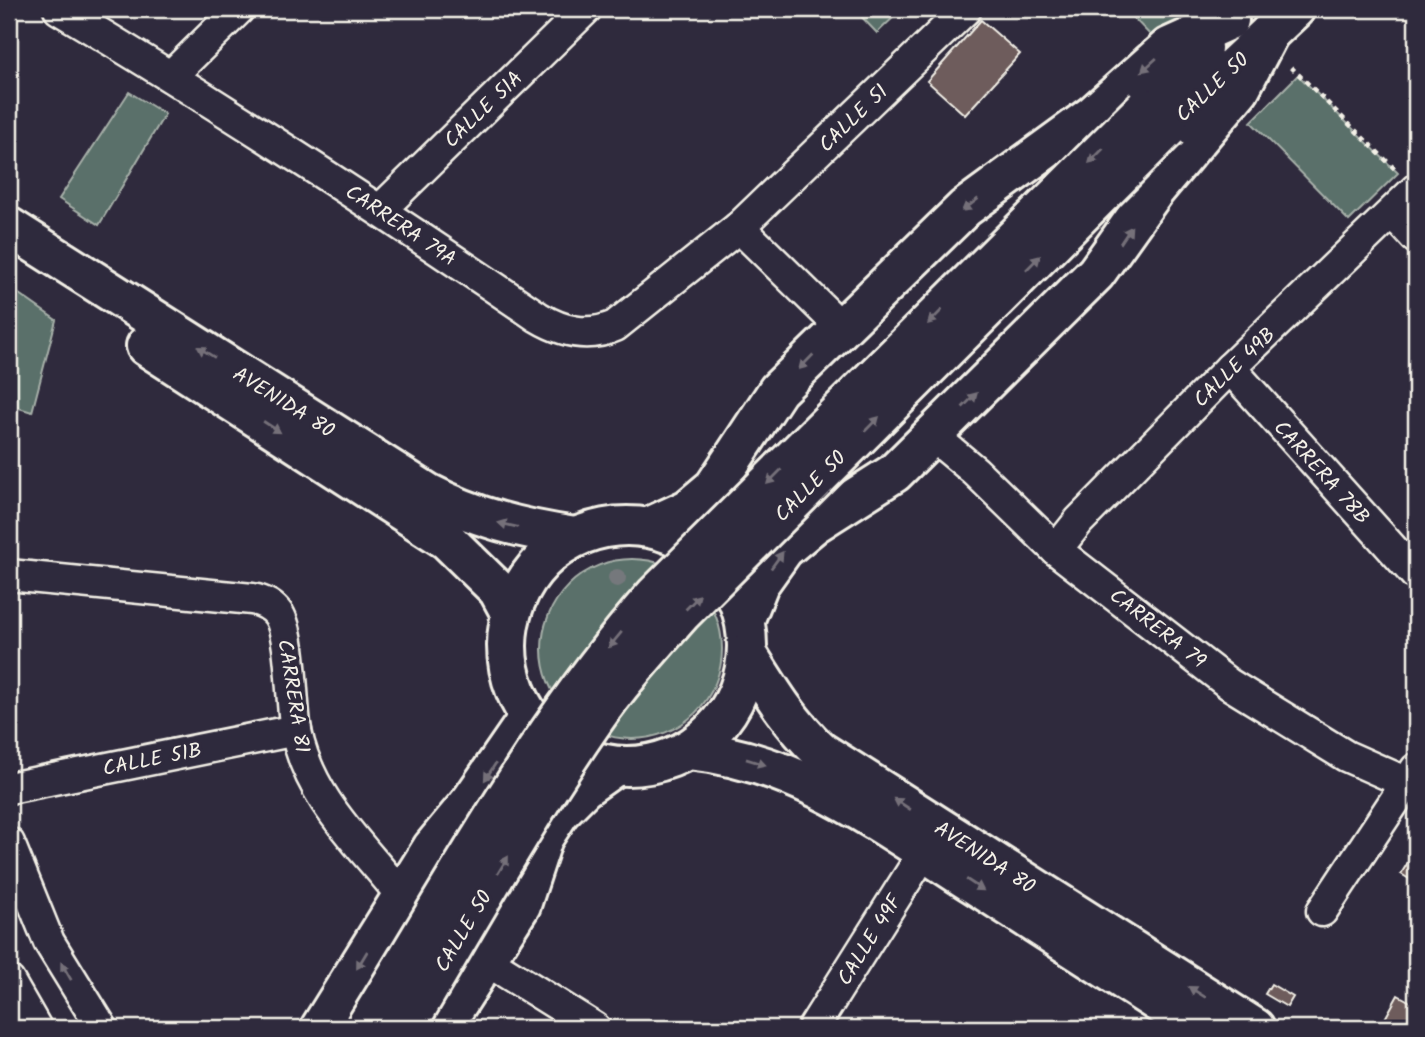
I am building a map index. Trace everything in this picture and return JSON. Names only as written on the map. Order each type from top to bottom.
[{"type":"main road","name":"CALLE 50","points":[[405,1028],[542,800],[595,718],[638,663],[682,613],[1156,118],[1235,14]]},
{"type":"main road","points":[[649,527],[688,509],[714,487],[778,390],[965,208],[1094,114],[1169,47],[1235,14]]},
{"type":"main road","name":"CALLE 50","points":[[365,1028],[569,700],[612,644],[656,594],[1156,118],[1283,20]]},
{"type":"main road","points":[[746,636],[726,576],[711,558],[692,544],[649,527],[624,525],[599,528],[575,537],[539,565],[525,583],[511,614],[507,641],[508,667],[516,693],[529,717],[552,741],[582,758],[615,766],[641,766],[666,760],[689,750],[712,731],[730,708],[742,682],[746,636],[759,584],[784,550],[814,524],[894,472],[934,437],[1113,253],[1156,189],[1240,89],[1283,20]]},
{"type":"main road","name":"AVENIDA 80","points":[[9,228],[428,494],[464,511],[507,526],[575,537]]},
{"type":"main road","name":"AVENIDA 80","points":[[9,257],[447,540],[498,590],[511,614]]},
{"type":"main road","name":"AVENIDA 80","points":[[746,636],[775,699],[799,731],[820,751],[1255,1028]]},
{"type":"main road","points":[[320,1028],[432,848],[471,801],[529,717]]},
{"type":"main road","name":"AVENIDA 80","points":[[689,750],[729,754],[786,772],[832,795],[1198,1028]]},
{"type":"main road","points":[[442,1028],[521,905],[543,838],[560,812],[584,788],[615,766]]},
{"type":"street","name":"CARRERA 79A","points":[[59,9],[171,76],[380,210],[556,328],[599,334],[615,326],[738,227]]},
{"type":"street","points":[[171,76],[239,9]]},
{"type":"street","name":"CALLE 51A","points":[[380,210],[586,9]]},
{"type":"street","name":"CALLE 51","points":[[738,227],[966,9]]},
{"type":"street","name":"CALLE 49B","points":[[1056,550],[1079,521],[1230,368],[1416,189]]},
{"type":"street","points":[[1393,213],[1416,238]]},
{"type":"street","points":[[738,227],[841,327]]},
{"type":"street","name":"CARRERA 78B","points":[[1230,368],[1416,575]]},
{"type":"street","name":"CARRERA 79","points":[[934,437],[975,471],[1056,550],[1229,684],[1346,757],[1412,776]]},
{"type":"street","name":"CARRERA 81","points":[[9,575],[264,602],[273,608],[283,625],[301,753],[328,808],[343,830],[370,856],[401,895]]},
{"type":"street","name":"CALLE 51B","points":[[9,788],[296,730]]},
{"type":"street","points":[[1322,911],[1412,776]]},
{"type":"street","points":[[9,843],[49,942],[102,1028]]},
{"type":"street","name":"CALLE 49F","points":[[813,1028],[924,852]]},
{"type":"street","points":[[486,960],[595,1028]]},
{"type":"street","points":[[9,981],[36,1028]]},
{"type":"path","points":[[1291,67],[1416,189]]},
{"type":"green space","points":[[854,9],[893,9],[897,14],[877,33]]},
{"type":"green space","points":[[1125,9],[1195,9],[1219,35],[1184,70]]},
{"type":"green space","points":[[1298,75],[1398,173],[1349,221],[1251,122]]},
{"type":"green space","points":[[129,92],[165,114],[99,225],[59,199]]},
{"type":"green space","points":[[9,287],[56,320],[32,412],[9,405]]},
{"type":"green space","points":[[632,559],[650,560],[667,566],[696,585],[715,614],[721,631],[721,667],[715,684],[696,713],[667,732],[650,738],[632,739],[614,738],[597,732],[568,713],[549,684],[543,667],[542,649],[543,631],[549,614],[568,585],[597,566],[614,560]]},
{"type":"building","points":[[981,20],[1020,54],[965,115],[927,81]]},
{"type":"building","points":[[1416,849],[1416,883],[1401,874]]},
{"type":"building","points":[[1271,984],[1293,997],[1287,1007],[1265,994]]},
{"type":"building","points":[[1398,995],[1416,1005],[1416,1028],[1388,1028],[1382,1024]]}]
